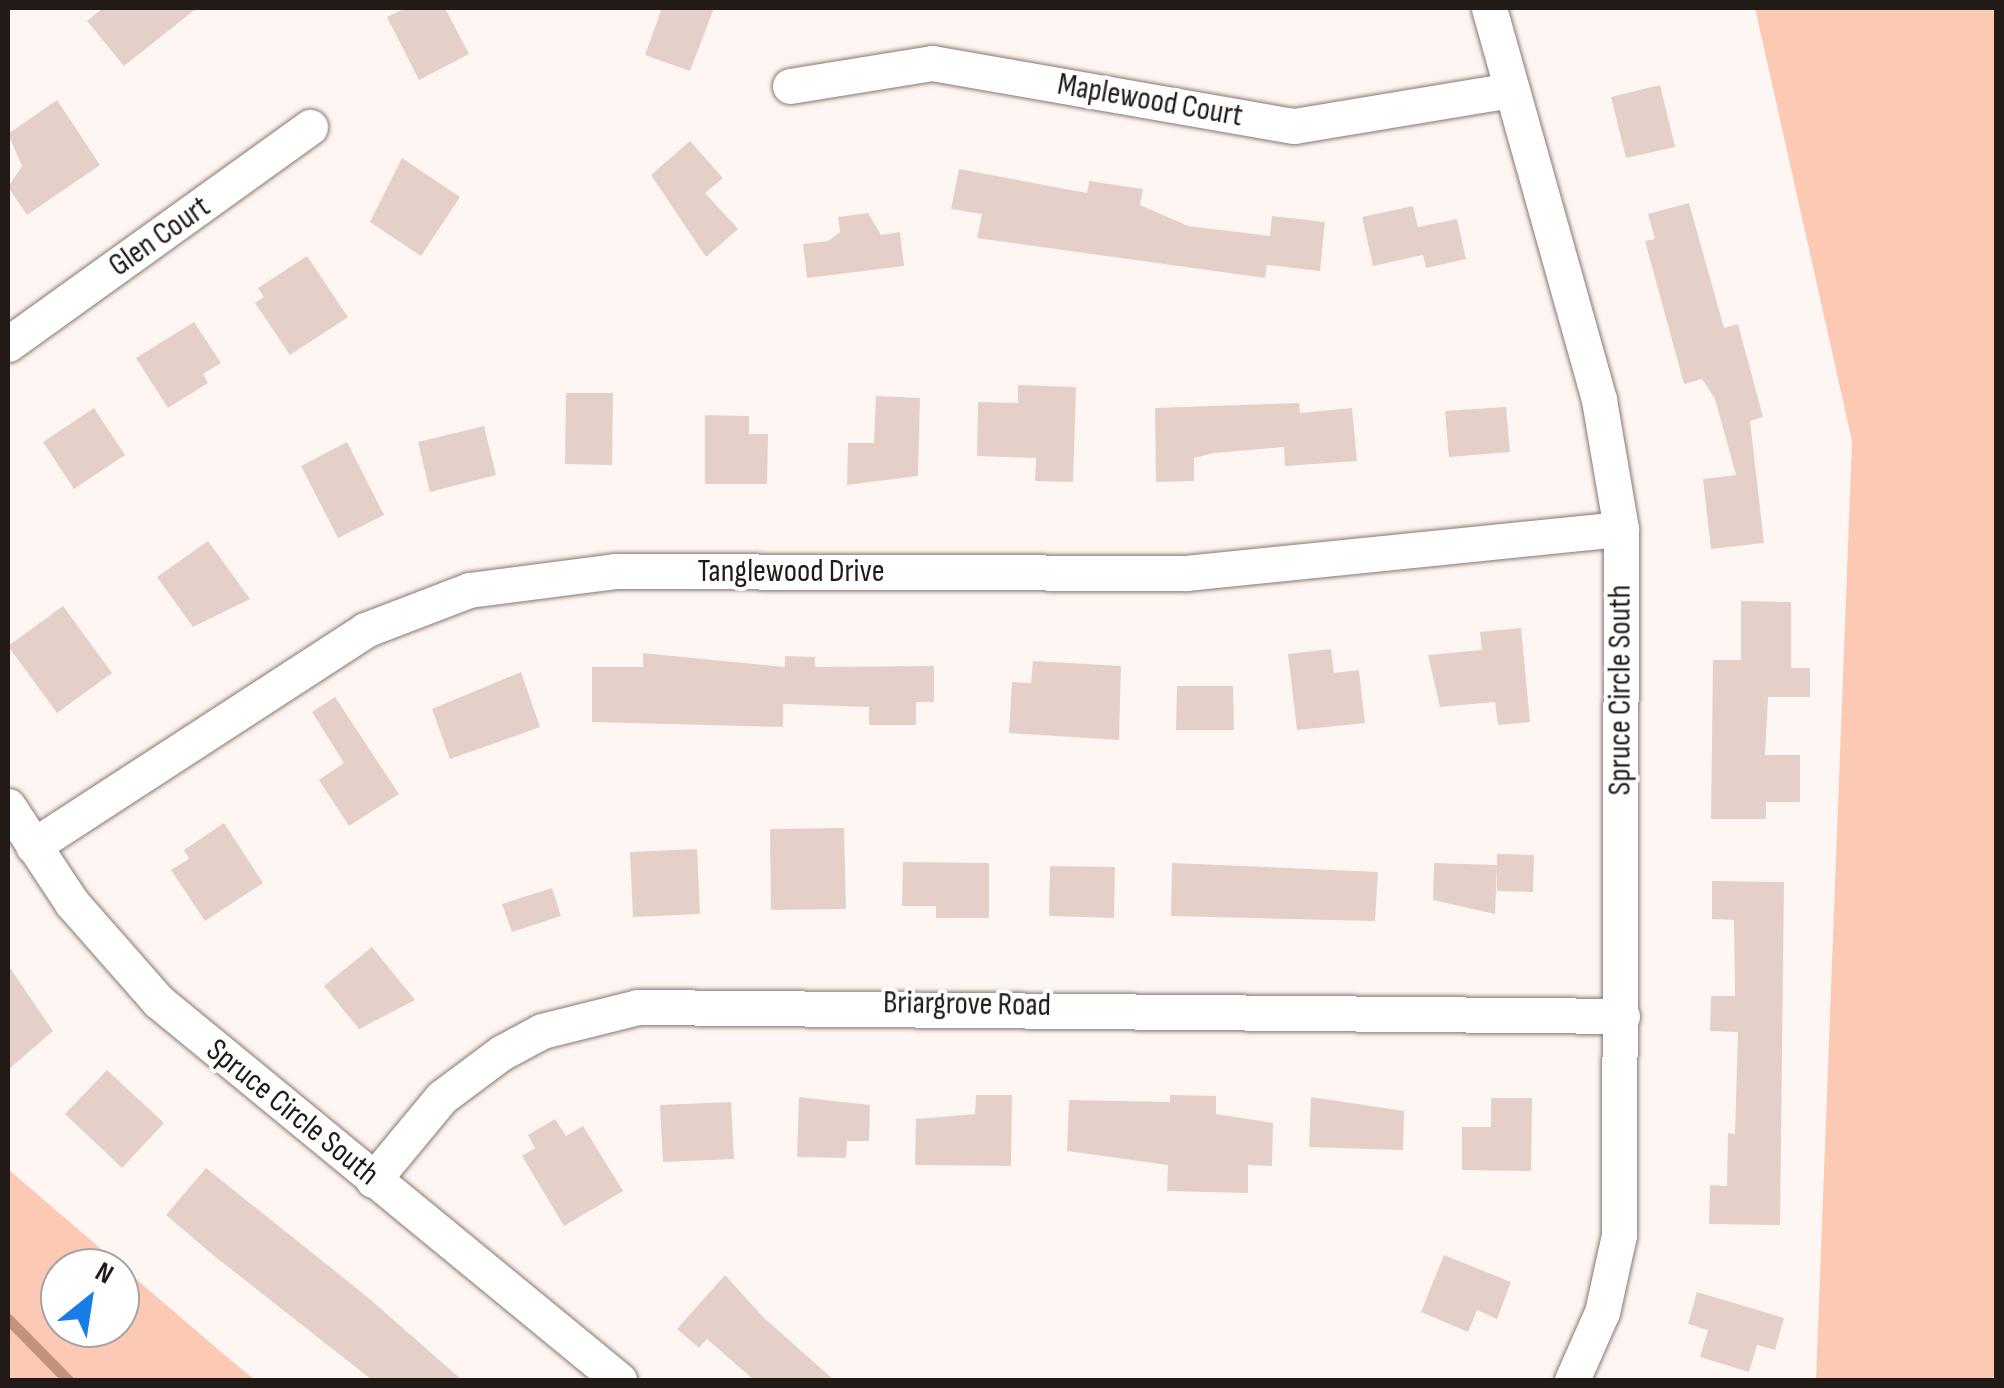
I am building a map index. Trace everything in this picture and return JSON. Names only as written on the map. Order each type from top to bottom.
[{"type":"street","name":"Spruce Circle South","points":[[1489,8],[1598,400],[1620,529],[1622,1016],[1618,1236],[1602,1312],[1572,1380]]},
{"type":"street","name":"Maplewood Court","points":[[790,86],[932,64],[1294,126],[1510,90]]},
{"type":"street","name":"Glen Court","points":[[8,344],[310,127]]},
{"type":"street","name":"Tanglewood Drive","points":[[33,846],[365,630],[485,586],[615,571],[1186,573],[1620,529]]},
{"type":"street","name":"Spruce Circle South","points":[[8,806],[33,846],[158,1000],[619,1380]]},
{"type":"street","name":"Briargrove Road","points":[[373,1180],[442,1097],[501,1053],[542,1031],[638,1007],[1622,1016]]},
{"type":"shaded area","points":[[1755,8],[1996,8],[1996,1380],[1816,1380],[1852,441]]},
{"type":"shaded area","points":[[8,1169],[100,1248],[40,1248],[40,1348],[140,1348],[140,1282],[255,1380],[8,1380]]},
{"type":"building","points":[[103,8],[197,8],[124,66],[87,21]]},
{"type":"building","points":[[406,8],[445,8],[469,54],[419,80],[387,17]]},
{"type":"building","points":[[662,8],[714,8],[690,71],[645,55]]},
{"type":"building","points":[[1660,85],[1675,147],[1626,158],[1611,97]]},
{"type":"building","points":[[57,100],[100,165],[27,215],[8,187],[22,166],[8,134]]},
{"type":"building","points":[[690,141],[723,178],[705,193],[738,229],[706,257],[651,175]]},
{"type":"building","points":[[402,158],[460,197],[421,256],[370,222]]},
{"type":"building","points":[[959,169],[1087,193],[1089,181],[1143,189],[1140,205],[1188,226],[1270,236],[1272,216],[1325,222],[1320,271],[1267,265],[1265,278],[977,238],[982,214],[951,209]]},
{"type":"building","points":[[1689,203],[1724,328],[1738,324],[1763,417],[1750,421],[1764,543],[1711,549],[1703,479],[1736,475],[1715,399],[1702,379],[1684,384],[1645,241],[1655,239],[1648,214]]},
{"type":"building","points":[[1413,206],[1418,227],[1457,219],[1466,259],[1426,268],[1423,255],[1373,266],[1362,217]]},
{"type":"building","points":[[868,213],[881,235],[900,232],[904,266],[807,278],[803,244],[828,241],[840,232],[838,217]]},
{"type":"building","points":[[307,256],[348,317],[290,355],[255,303],[264,297],[258,288]]},
{"type":"building","points":[[194,322],[221,363],[203,374],[208,383],[168,408],[136,358]]},
{"type":"building","points":[[1018,385],[1076,387],[1073,482],[1035,481],[1036,458],[977,456],[978,402],[1018,403]]},
{"type":"building","points":[[566,393],[613,393],[612,465],[565,464]]},
{"type":"building","points":[[876,396],[920,398],[918,476],[847,485],[848,443],[874,443]]},
{"type":"building","points":[[1299,403],[1300,413],[1352,408],[1357,461],[1285,466],[1284,447],[1214,453],[1194,458],[1194,481],[1156,482],[1155,408]]},
{"type":"building","points":[[1506,407],[1510,452],[1449,457],[1445,411]]},
{"type":"building","points":[[94,408],[125,455],[74,489],[43,442]]},
{"type":"building","points":[[705,415],[749,416],[749,434],[768,434],[767,484],[705,484]]},
{"type":"building","points":[[484,426],[496,475],[430,492],[418,442]]},
{"type":"building","points":[[347,442],[384,515],[338,538],[301,466]]},
{"type":"building","points":[[208,541],[250,599],[193,627],[157,577]]},
{"type":"building","points":[[1741,601],[1791,602],[1791,668],[1810,668],[1810,697],[1768,697],[1765,755],[1800,755],[1800,802],[1766,802],[1766,819],[1711,819],[1713,660],[1741,660]]},
{"type":"building","points":[[63,606],[112,673],[57,713],[8,646]]},
{"type":"building","points":[[1521,628],[1530,722],[1498,725],[1495,702],[1440,707],[1428,655],[1482,650],[1480,632]]},
{"type":"building","points":[[1331,649],[1334,673],[1359,670],[1365,723],[1297,730],[1288,654]]},
{"type":"building","points":[[643,653],[785,667],[785,656],[815,657],[815,667],[934,666],[934,702],[916,702],[916,725],[869,725],[869,707],[783,704],[783,727],[592,722],[592,667],[643,667]]},
{"type":"building","points":[[1033,661],[1121,666],[1119,740],[1009,733],[1012,682],[1031,683]]},
{"type":"building","points":[[521,672],[540,727],[450,759],[432,709]]},
{"type":"building","points":[[1177,686],[1233,686],[1234,730],[1176,730]]},
{"type":"building","points":[[335,697],[399,794],[349,826],[319,780],[344,763],[312,712]]},
{"type":"building","points":[[224,823],[263,883],[205,921],[171,870],[189,859],[184,850]]},
{"type":"building","points":[[844,828],[846,909],[771,910],[770,829]]},
{"type":"building","points":[[697,849],[700,914],[633,917],[630,852]]},
{"type":"building","points":[[1497,854],[1534,855],[1533,892],[1497,891]]},
{"type":"building","points":[[903,862],[989,863],[989,918],[936,918],[936,906],[902,906]]},
{"type":"building","points":[[1172,863],[1378,872],[1375,921],[1171,916]]},
{"type":"building","points":[[1434,863],[1497,865],[1495,914],[1433,900]]},
{"type":"building","points":[[1050,866],[1115,867],[1114,918],[1049,916]]},
{"type":"building","points":[[1712,881],[1784,882],[1780,1225],[1709,1224],[1710,1185],[1727,1186],[1728,1133],[1735,1134],[1738,1032],[1710,1031],[1711,996],[1735,996],[1734,920],[1712,919]]},
{"type":"building","points":[[552,888],[561,916],[512,932],[502,904]]},
{"type":"building","points":[[372,947],[415,1000],[359,1029],[324,986]]},
{"type":"building","points":[[8,965],[53,1031],[8,1070]]},
{"type":"building","points":[[107,1070],[164,1123],[122,1168],[65,1114]]},
{"type":"building","points":[[976,1095],[1012,1095],[1011,1166],[915,1165],[916,1119],[975,1114]]},
{"type":"building","points":[[1170,1095],[1216,1096],[1216,1114],[1273,1123],[1272,1166],[1248,1165],[1248,1193],[1167,1191],[1168,1165],[1067,1151],[1069,1100],[1170,1102]]},
{"type":"building","points":[[799,1097],[870,1105],[869,1141],[847,1141],[846,1158],[797,1157]]},
{"type":"building","points":[[1311,1097],[1404,1111],[1403,1150],[1309,1147]]},
{"type":"building","points":[[1491,1098],[1532,1098],[1531,1171],[1462,1170],[1462,1127],[1491,1127]]},
{"type":"building","points":[[731,1102],[734,1159],[663,1162],[660,1105]]},
{"type":"building","points":[[555,1119],[566,1136],[583,1126],[623,1191],[564,1226],[522,1156],[535,1148],[528,1135]]},
{"type":"building","points":[[206,1168],[365,1295],[462,1380],[372,1380],[213,1255],[166,1215]]},
{"type":"building","points":[[1444,1255],[1511,1282],[1497,1319],[1477,1310],[1468,1332],[1421,1312]]},
{"type":"building","points":[[725,1275],[764,1318],[834,1380],[754,1380],[707,1339],[699,1348],[677,1329]]},
{"type":"building","points":[[1697,1292],[1784,1318],[1775,1350],[1757,1345],[1749,1372],[1700,1357],[1708,1330],[1688,1324]]},
{"type":"waterway","points":[[8,1319],[68,1380]]}]
